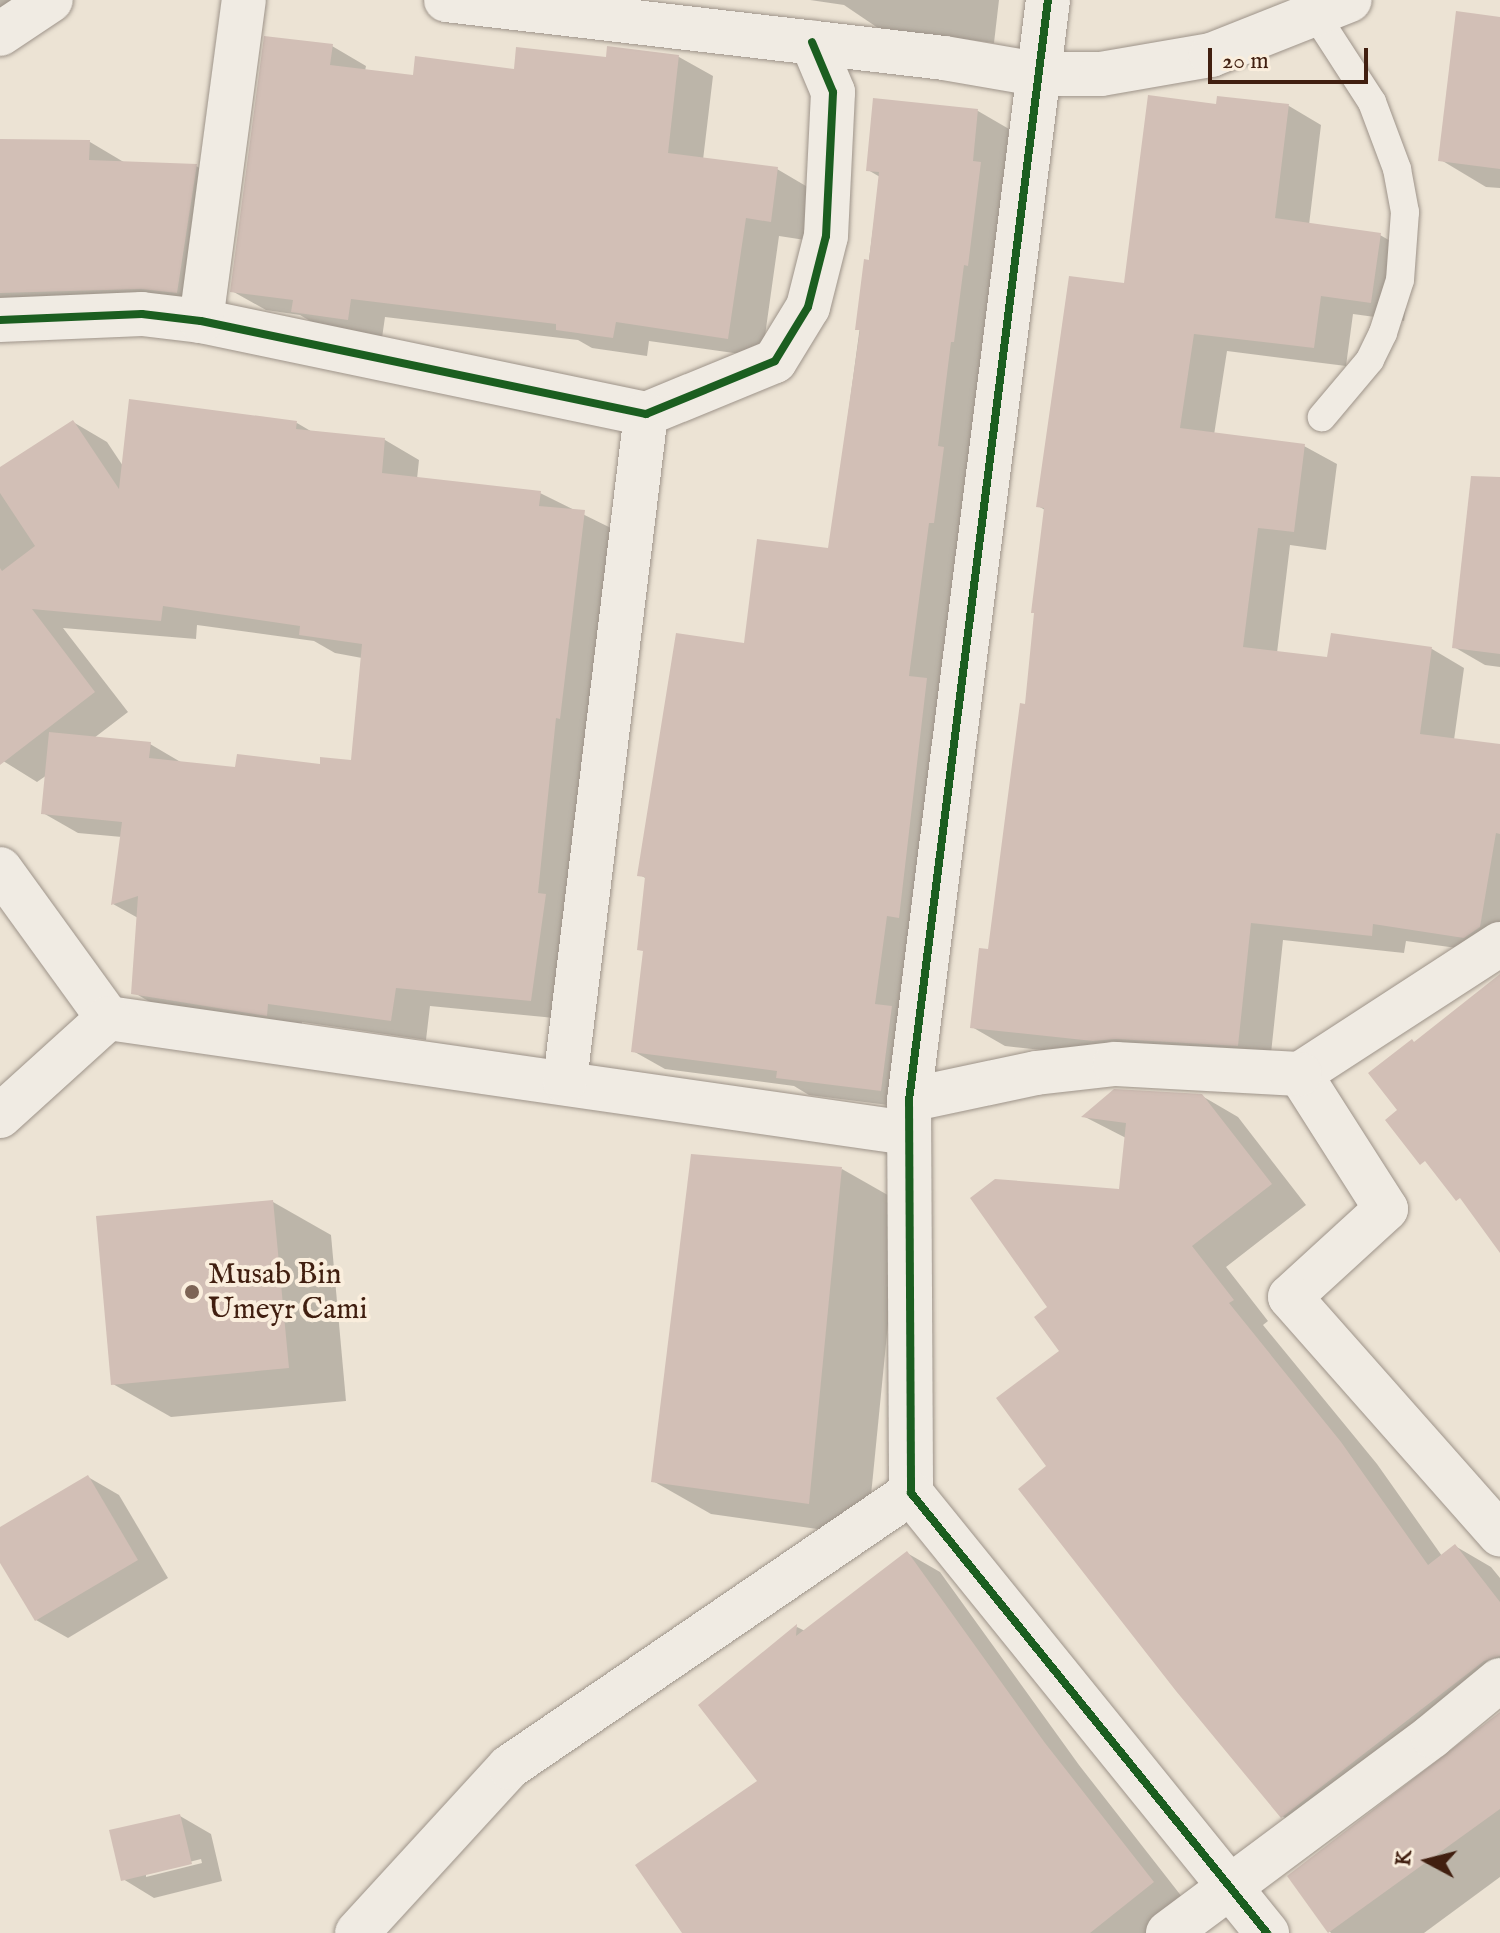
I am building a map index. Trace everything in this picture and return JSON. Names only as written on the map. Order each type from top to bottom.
[{"type":"street","points":[[0,34],[51,0]]},
{"type":"street","points":[[201,321],[244,0]]},
{"type":"street","points":[[446,0],[691,13],[812,42],[1037,74],[1101,74],[1211,55],[1332,7]]},
{"type":"street","points":[[1048,0],[908,1116],[911,1493],[1267,1933]]},
{"type":"street","points":[[0,320],[4,317],[142,314],[201,321],[646,414],[775,361],[808,307],[826,236],[833,92],[812,42]]},
{"type":"street","points":[[565,1081],[646,414]]},
{"type":"street","points":[[0,869],[108,1018],[565,1081],[908,1116],[1036,1073],[1115,1064],[1300,1074],[1500,944]]},
{"type":"street","points":[[5,1102],[108,1018]]},
{"type":"street","points":[[1300,1074],[1386,1209],[1290,1297],[1500,1534]]},
{"type":"street","points":[[357,1933],[509,1767],[911,1493]]},
{"type":"street","points":[[1168,1933],[1432,1736],[1500,1680]]},
{"type":"lane","points":[[1322,417],[1370,360],[1383,333],[1400,280],[1405,212],[1397,169],[1332,7]]},
{"type":"building","points":[[1456,11],[1500,17],[1500,169],[1438,161]]},
{"type":"building","points":[[264,36],[333,44],[330,65],[413,75],[415,56],[514,69],[516,47],[606,57],[607,46],[679,55],[668,153],[778,167],[771,222],[746,218],[728,339],[616,322],[613,338],[556,330],[556,324],[351,299],[348,320],[291,312],[293,300],[230,292]]},
{"type":"building","points":[[1148,95],[1216,104],[1217,96],[1289,104],[1275,218],[1381,233],[1371,303],[1321,296],[1314,348],[1194,334],[1180,428],[1305,444],[1294,532],[1258,528],[1243,647],[1327,657],[1331,633],[1432,647],[1420,734],[1500,744],[1500,834],[1496,833],[1480,927],[1464,938],[1373,924],[1372,936],[1251,923],[1238,1046],[1116,1039],[1093,1041],[970,1028],[979,948],[988,949],[1020,703],[1025,704],[1034,613],[1031,613],[1044,508],[1036,507],[1069,276],[1124,283]]},
{"type":"building","points":[[873,98],[978,109],[973,161],[981,162],[968,266],[964,265],[954,342],[951,342],[938,446],[944,447],[934,523],[929,523],[909,676],[927,678],[899,918],[887,916],[875,1004],[892,1006],[881,1091],[776,1078],[777,1071],[631,1052],[643,951],[637,950],[645,877],[637,876],[676,633],[744,643],[757,539],[828,548],[860,330],[855,330],[864,259],[869,260],[879,172],[866,171]]},
{"type":"building","points":[[0,139],[90,140],[89,160],[197,164],[177,293],[141,289],[0,293]]},
{"type":"building","points":[[129,399],[297,421],[296,429],[385,438],[382,473],[541,491],[539,506],[585,510],[560,719],[556,718],[538,893],[546,894],[531,1001],[396,988],[391,1021],[268,1004],[267,1016],[131,994],[138,896],[111,905],[122,822],[41,814],[49,732],[151,742],[149,758],[235,767],[237,754],[320,764],[320,757],[351,760],[362,644],[299,635],[300,626],[163,606],[161,621],[32,609],[95,692],[0,765],[0,568],[2,571],[35,546],[0,493],[0,467],[73,420],[119,489]]},
{"type":"building","points":[[1471,476],[1500,477],[1500,654],[1452,648]]},
{"type":"building","points":[[1500,974],[1500,1253],[1460,1198],[1456,1201],[1425,1161],[1420,1165],[1385,1120],[1397,1110],[1368,1073],[1412,1039],[1414,1042]]},
{"type":"building","points":[[1114,1089],[1202,1094],[1272,1184],[1192,1246],[1234,1300],[1229,1303],[1341,1442],[1428,1565],[1455,1544],[1500,1602],[1500,1656],[1484,1661],[1281,1818],[1176,1691],[1018,1489],[1046,1466],[996,1398],[1059,1351],[1034,1317],[1047,1307],[970,1198],[995,1179],[1119,1189],[1126,1123],[1081,1117]]},
{"type":"building","points":[[691,1154],[842,1167],[809,1504],[651,1482]]},
{"type":"building","name":"Musab Bin Umeyr Cami","points":[[273,1200],[289,1368],[111,1385],[96,1216]]},
{"type":"building","points":[[88,1475],[138,1560],[35,1621],[0,1563],[0,1527]]},
{"type":"building","points":[[907,1551],[1045,1743],[1154,1882],[1090,1933],[682,1933],[635,1865],[757,1781],[698,1705],[797,1624],[796,1636]]},
{"type":"building","points":[[1500,1712],[1500,1809],[1328,1933],[1287,1876]]},
{"type":"building","points":[[180,1814],[192,1864],[121,1881],[109,1830]]},
{"type":"cycle path","points":[[1048,0],[909,1100],[911,1493],[1267,1933]]},
{"type":"cycle path","points":[[0,320],[142,314],[201,321],[646,414],[775,361],[808,307],[826,236],[833,92],[812,42]]},
{"type":"place","name":"Musab Bin Umeyr Cami","points":[[192,1292]]}]
